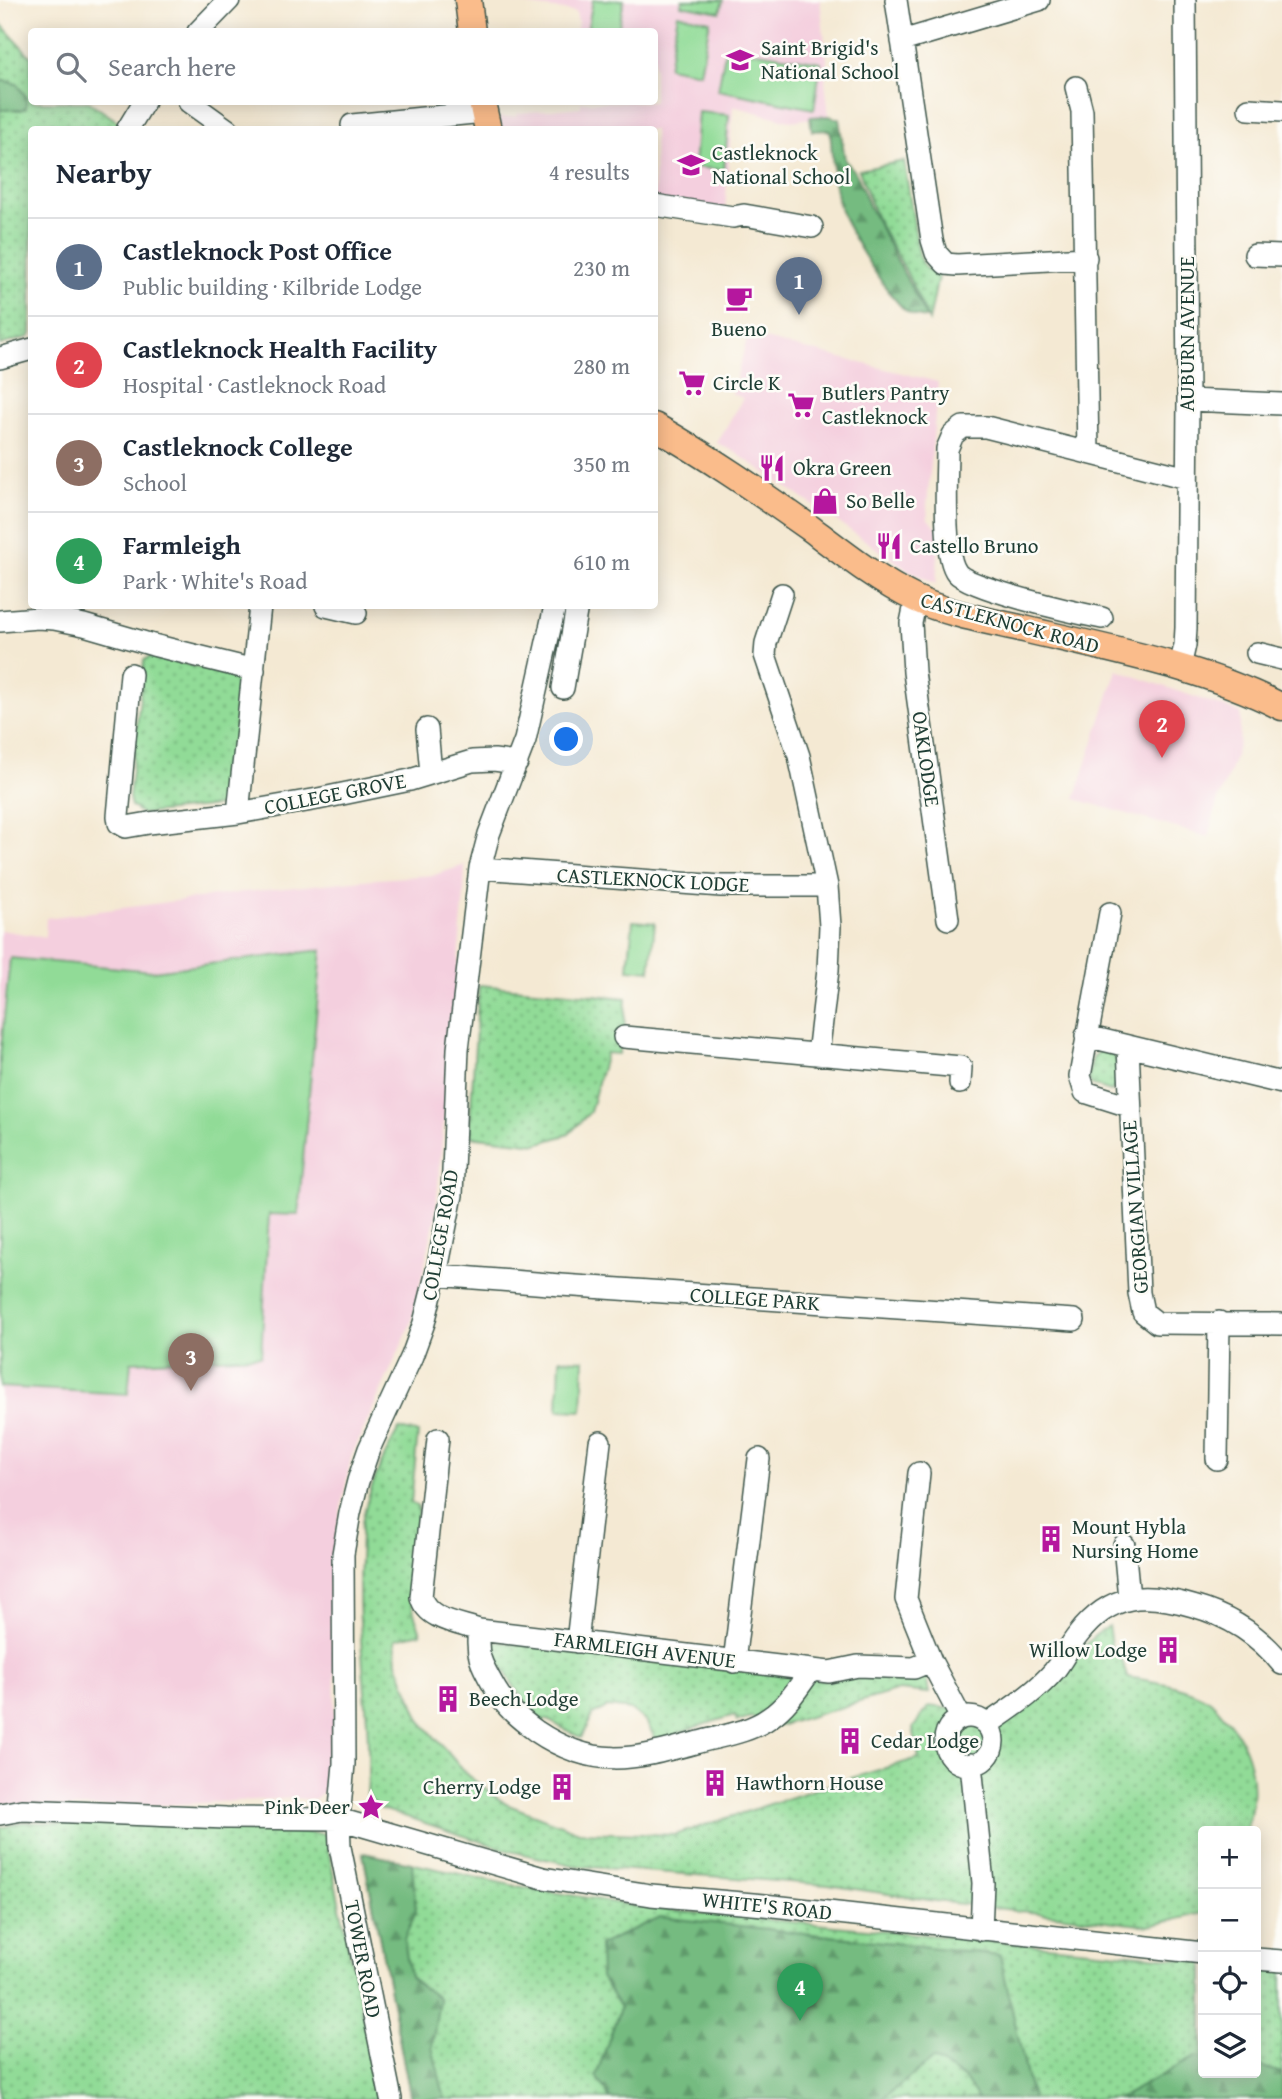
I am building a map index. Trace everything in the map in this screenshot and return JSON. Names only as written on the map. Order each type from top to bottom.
[{"type":"main road","points":[[468,0],[472,28]]},
{"type":"main road","name":"CASTLEKNOCK ROAD","points":[[658,428],[752,486],[881,578],[916,599],[966,615],[1180,667],[1230,684],[1282,707]]},
{"type":"street","points":[[202,28],[229,0]]},
{"type":"street","points":[[896,0],[936,253],[946,264],[957,265],[1086,258]]},
{"type":"street","points":[[902,41],[1039,0]]},
{"type":"street","name":"AUBURN AVENUE","points":[[1180,667],[1186,628],[1188,400],[1185,0]]},
{"type":"street","points":[[1076,87],[1082,111],[1088,453]]},
{"type":"street","points":[[129,126],[142,105]]},
{"type":"street","points":[[193,105],[222,126]]},
{"type":"street","points":[[1250,109],[1282,111]]},
{"type":"street","points":[[352,125],[485,114]]},
{"type":"street","points":[[658,206],[733,217],[744,215],[812,227]]},
{"type":"street","points":[[1255,255],[1282,256]]},
{"type":"street","points":[[0,358],[28,350]]},
{"type":"street","points":[[1188,400],[1282,404]]},
{"type":"street","points":[[1102,618],[975,584],[957,573],[949,550],[947,449],[953,435],[963,427],[986,427],[1187,478]]},
{"type":"street","points":[[782,594],[766,640],[765,655],[799,756],[827,886],[830,926],[828,970],[818,1055]]},
{"type":"street","name":"OAKLODGE","points":[[916,599],[911,623],[911,641],[948,919]]},
{"type":"street","name":"COLLEGE GROVE","points":[[238,813],[260,609]]},
{"type":"street","points":[[339,609],[356,613]]},
{"type":"street","name":"COLLEGE ROAD","points":[[339,1819],[344,1764],[343,1554],[350,1513],[369,1449],[424,1324],[436,1275],[452,1195],[458,1049],[480,868],[489,834],[517,763],[530,719],[554,609]]},
{"type":"street","points":[[563,688],[576,609]]},
{"type":"street","points":[[0,621],[85,615],[153,645],[254,670]]},
{"type":"street","points":[[1257,653],[1282,659]]},
{"type":"street","name":"COLLEGE GROVE","points":[[131,674],[118,816],[119,823],[126,827],[238,813],[318,799],[410,780],[472,761],[517,763]]},
{"type":"street","name":"COLLEGE GROVE","points":[[427,729],[431,773]]},
{"type":"street","name":"CASTLEKNOCK LODGE","points":[[480,868],[716,886],[827,886]]},
{"type":"street","name":"GEORGIAN VILLAGE","points":[[1111,913],[1080,1076],[1085,1091],[1129,1106]]},
{"type":"street","points":[[1086,1036],[1282,1083]]},
{"type":"street","points":[[624,1037],[961,1067],[960,1083]]},
{"type":"street","name":"GEORGIAN VILLAGE","points":[[1128,1047],[1139,1293],[1143,1312],[1157,1322],[1282,1324]]},
{"type":"street","name":"COLLEGE PARK","points":[[436,1275],[1074,1320]]},
{"type":"street","points":[[1217,1459],[1219,1322]]},
{"type":"street","name":"FARMLEIGH AVENUE","points":[[438,1439],[421,1597],[430,1613],[479,1630],[828,1672],[858,1666],[914,1668],[931,1661]]},
{"type":"street","points":[[577,1642],[600,1442]]},
{"type":"street","points":[[734,1662],[759,1459]]},
{"type":"street","points":[[919,1473],[906,1599],[931,1661],[961,1718]]},
{"type":"street","points":[[1124,1545],[1129,1598]]},
{"type":"street","points":[[987,1725],[1031,1694],[1055,1670],[1088,1622],[1107,1608],[1129,1598],[1168,1599],[1210,1611],[1245,1628],[1269,1647],[1282,1664]]},
{"type":"street","points":[[479,1630],[477,1647],[484,1668],[504,1704],[555,1744],[589,1756],[613,1759],[644,1757],[734,1733],[768,1719],[786,1704],[811,1670]]},
{"type":"street","points":[[961,1718],[979,1719],[992,1732],[991,1751],[985,1759],[971,1764],[959,1762],[951,1756],[945,1741],[947,1731],[961,1718]]},
{"type":"street","points":[[971,1764],[983,1883],[981,1930]]},
{"type":"street","name":"WHITE'S ROAD","points":[[0,1814],[22,1810],[226,1818],[339,1819],[543,1878],[651,1895],[777,1906],[1198,1952]]},
{"type":"street","name":"TOWER ROAD","points":[[339,1819],[340,1847],[391,2099]]},
{"type":"street","points":[[1261,1959],[1282,1961]]},
{"type":"shaded area","name":"Saint Brigid's National School","points":[[488,0],[820,0],[827,59],[825,81],[829,116],[790,121],[733,106],[725,210],[658,201],[658,126],[500,126],[497,118],[517,116],[518,113],[581,105],[658,105],[658,28],[577,28],[576,12]]},
{"type":"shaded area","points":[[748,335],[938,382],[927,506],[928,519],[940,530],[936,584],[910,571],[736,453],[717,443],[743,398],[732,394]]},
{"type":"shaded area","points":[[1117,670],[1241,713],[1239,743],[1217,802],[1208,837],[1075,799]]},
{"type":"shaded area","points":[[465,865],[435,1219],[411,1324],[351,1457],[336,1534],[334,1766],[327,1789],[315,1800],[296,1798],[144,1806],[0,1809],[0,930],[45,937],[46,918],[245,892],[434,875]]},
{"type":"green space","points":[[593,0],[624,0],[619,28],[588,28]]},
{"type":"green space","points":[[682,0],[723,0],[720,12],[681,5]]},
{"type":"green space","points":[[678,14],[710,21],[700,73],[668,67]]},
{"type":"green space","points":[[0,23],[28,54],[28,105],[93,105],[120,123],[118,126],[28,126],[28,337],[0,345]]},
{"type":"green space","points":[[726,47],[821,62],[814,109],[718,90]]},
{"type":"green space","points":[[0,80],[17,84],[26,97],[26,108],[0,110]]},
{"type":"green space","points":[[698,112],[729,115],[724,170],[694,167]]},
{"type":"green space","points":[[829,116],[839,119],[845,160],[857,175],[870,208],[927,318],[911,314],[898,303],[862,252],[843,216],[837,195],[830,130],[812,131],[810,117]]},
{"type":"green space","points":[[904,161],[919,255],[926,269],[939,272],[929,321],[904,267],[878,222],[859,170]]},
{"type":"green space","points":[[153,656],[224,674],[235,678],[242,686],[232,791],[218,806],[142,814],[131,806],[129,798],[144,660]]},
{"type":"green space","points":[[633,921],[655,923],[650,971],[628,969]]},
{"type":"green space","points":[[322,950],[298,1215],[269,1214],[261,1356],[131,1362],[128,1394],[0,1387],[0,1058],[10,958],[153,971]]},
{"type":"green space","points":[[479,985],[626,998],[624,1033],[620,1034],[619,1054],[606,1053],[590,1112],[569,1134],[537,1144],[469,1136]]},
{"type":"green space","points":[[1102,1048],[1114,1056],[1119,1067],[1119,1079],[1111,1091],[1092,1085],[1088,1078],[1093,1058]]},
{"type":"green space","points":[[560,1359],[584,1360],[582,1411],[558,1410]]},
{"type":"green space","points":[[399,1429],[418,1433],[411,1503],[418,1507],[410,1593],[421,1633],[395,1639],[397,1662],[420,1720],[467,1775],[506,1804],[579,1832],[675,1835],[919,1758],[913,1728],[929,1706],[984,1713],[1041,1697],[1093,1637],[1108,1626],[1112,1650],[1119,1649],[1127,1677],[1179,1687],[1199,1695],[1217,1707],[1234,1729],[1242,1742],[1251,1770],[1252,1800],[1247,1826],[1198,1826],[1198,1914],[1149,1926],[936,1901],[828,1885],[577,1866],[510,1851],[379,1808],[367,1795],[368,1736],[359,1590],[363,1517],[382,1461]]},
{"type":"green space","points":[[490,1641],[824,1680],[899,1675],[926,1677],[929,1693],[899,1690],[779,1726],[751,1717],[737,1721],[735,1715],[679,1732],[679,1738],[658,1744],[647,1723],[632,1710],[607,1707],[593,1715],[581,1738],[546,1719],[543,1723],[518,1702],[521,1697],[488,1645]]},
{"type":"green space","points":[[23,1822],[211,1826],[325,1834],[380,2099],[0,2099],[0,1828]]},
{"type":"green space","points":[[363,1853],[511,1885],[647,1908],[1198,1961],[1198,2078],[1261,2078],[1261,1966],[1282,1968],[1282,2099],[411,2099]]},
{"type":"green space","points":[[363,1853],[412,1863],[416,1912],[404,1939],[410,1977],[439,1999],[432,2047],[445,2099],[411,2099]]},
{"type":"green space","points":[[660,1917],[1000,1955],[1032,2099],[978,2099],[965,2079],[933,2059],[882,2099],[610,2099],[596,2076],[620,2008],[601,1977],[600,1945]]},
{"type":"green space","points":[[1195,2057],[1198,2058],[1198,2078],[1261,2078],[1261,2067],[1282,2073],[1282,2099],[1118,2099]]},
{"type":"place","name":"Saint Brigid's National School","points":[[740,60]]},
{"type":"place","name":"Castleknock National School","points":[[691,165]]},
{"type":"place","name":"Bueno","points":[[739,298]]},
{"type":"place","name":"Castleknock Post Office","points":[[799,315]]},
{"type":"place","name":"Circle K","points":[[692,383]]},
{"type":"place","name":"Butlers Pantry Castleknock","points":[[801,405]]},
{"type":"place","name":"Okra Green","points":[[772,468]]},
{"type":"place","name":"So Belle","points":[[825,501]]},
{"type":"place","name":"Castello Bruno","points":[[889,546]]},
{"type":"place","name":"Castleknock Health Facility","points":[[1162,758]]},
{"type":"place","name":"Castleknock College","points":[[191,1391]]},
{"type":"place","name":"Mount Hybla Nursing Home","points":[[1051,1539]]},
{"type":"place","name":"Willow Lodge","points":[[1168,1650]]},
{"type":"place","name":"Beech Lodge","points":[[448,1699]]},
{"type":"place","name":"Cedar Lodge","points":[[850,1741]]},
{"type":"place","name":"Hawthorn House","points":[[715,1783]]},
{"type":"place","name":"Cherry Lodge","points":[[562,1787]]},
{"type":"place","name":"Pink Deer","points":[[371,1807]]},
{"type":"place","name":"Farmleigh","points":[[800,2021]]}]
